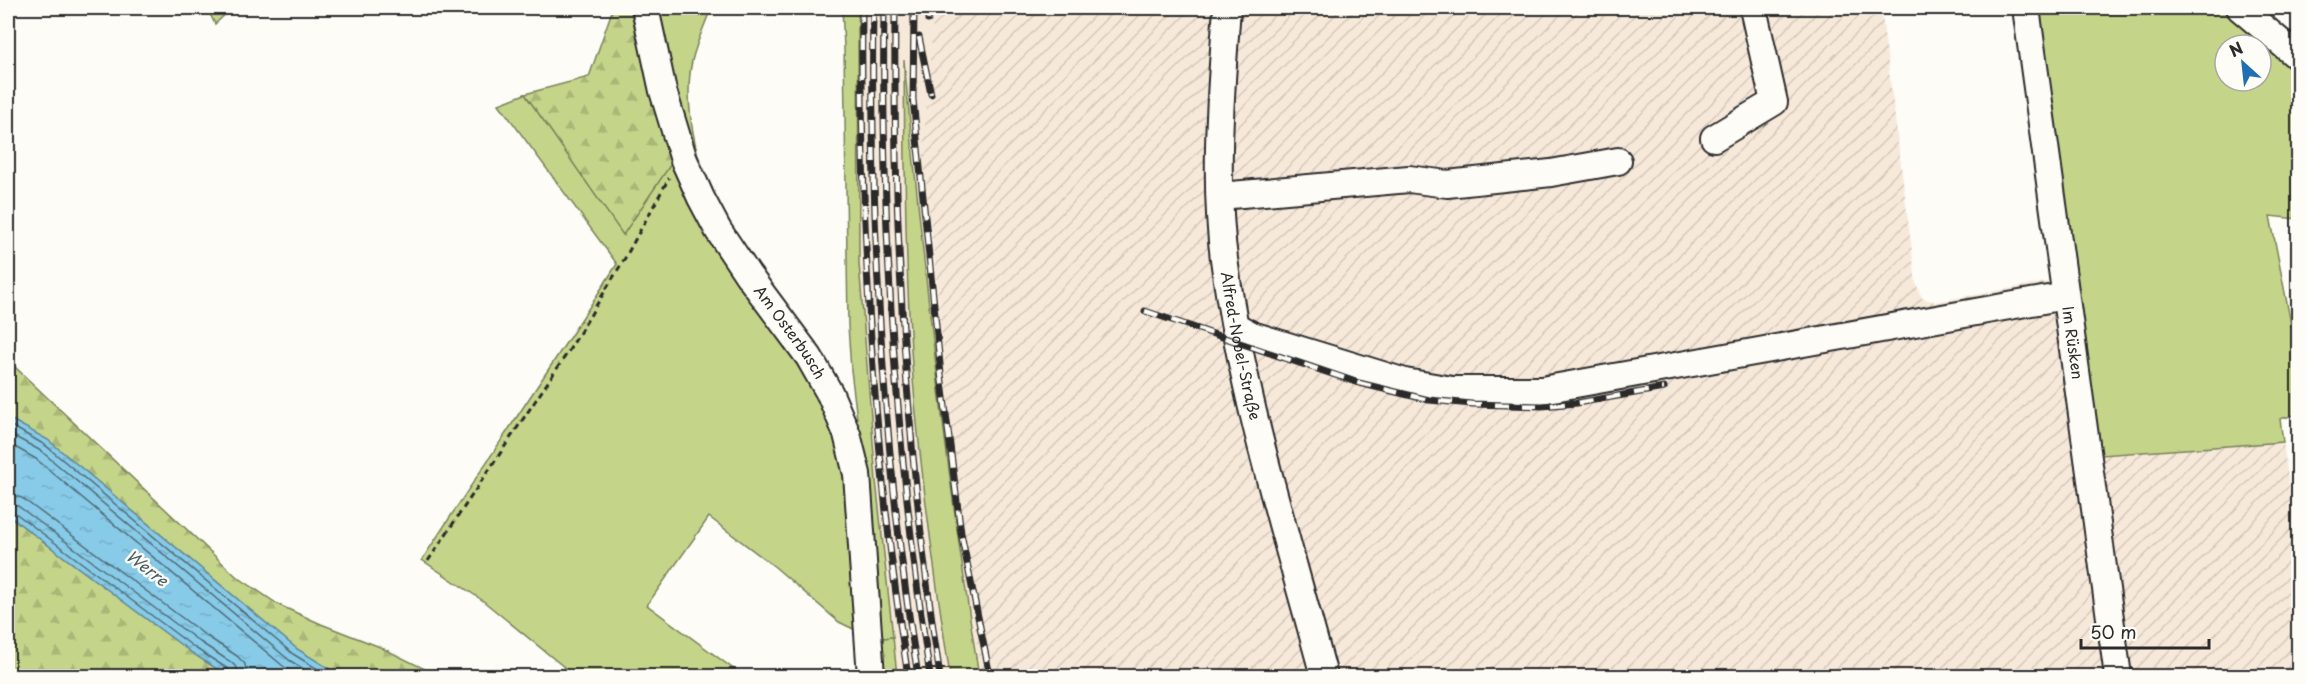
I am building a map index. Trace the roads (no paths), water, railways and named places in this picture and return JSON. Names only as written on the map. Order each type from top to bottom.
[{"type":"street","name":"Am Osterbusch","points":[[645,8],[663,91],[684,160],[718,230],[809,357],[830,394],[847,434],[857,474],[872,676]]},
{"type":"street","name":"Alfred-Nobel-Straße","points":[[1227,8],[1222,79],[1220,196],[1224,264],[1247,388],[1324,676]]},
{"type":"street","points":[[1714,138],[1774,102],[1753,8]]},
{"type":"street","name":"Im Rüsken","points":[[2026,8],[2118,676]]},
{"type":"street","points":[[2240,8],[2298,57]]},
{"type":"street","points":[[1220,196],[1409,179],[1447,184],[1551,173],[1618,161]]},
{"type":"street","points":[[1235,326],[1252,335],[1405,382],[1452,390],[1542,390],[2065,296]]},
{"type":"water","name":"Werre","points":[[8,418],[48,440],[297,649],[341,676],[228,676],[192,653],[8,515]]},
{"type":"railway","points":[[862,8],[863,175],[871,343],[886,510],[908,676]]},
{"type":"railway","points":[[873,8],[874,175],[881,343],[896,510],[918,676]]},
{"type":"railway","points":[[884,8],[885,175],[893,343],[908,510],[930,676]]},
{"type":"railway","points":[[895,8],[896,175],[904,343],[918,510],[940,676]]},
{"type":"railway","points":[[914,8],[913,99],[941,374],[961,533],[990,676]]},
{"type":"railway","points":[[928,20],[929,8]]},
{"type":"railway","points":[[919,37],[931,94]]},
{"type":"railway","points":[[1145,311],[1359,383],[1429,400],[1542,406],[1577,403],[1664,388]]}]
